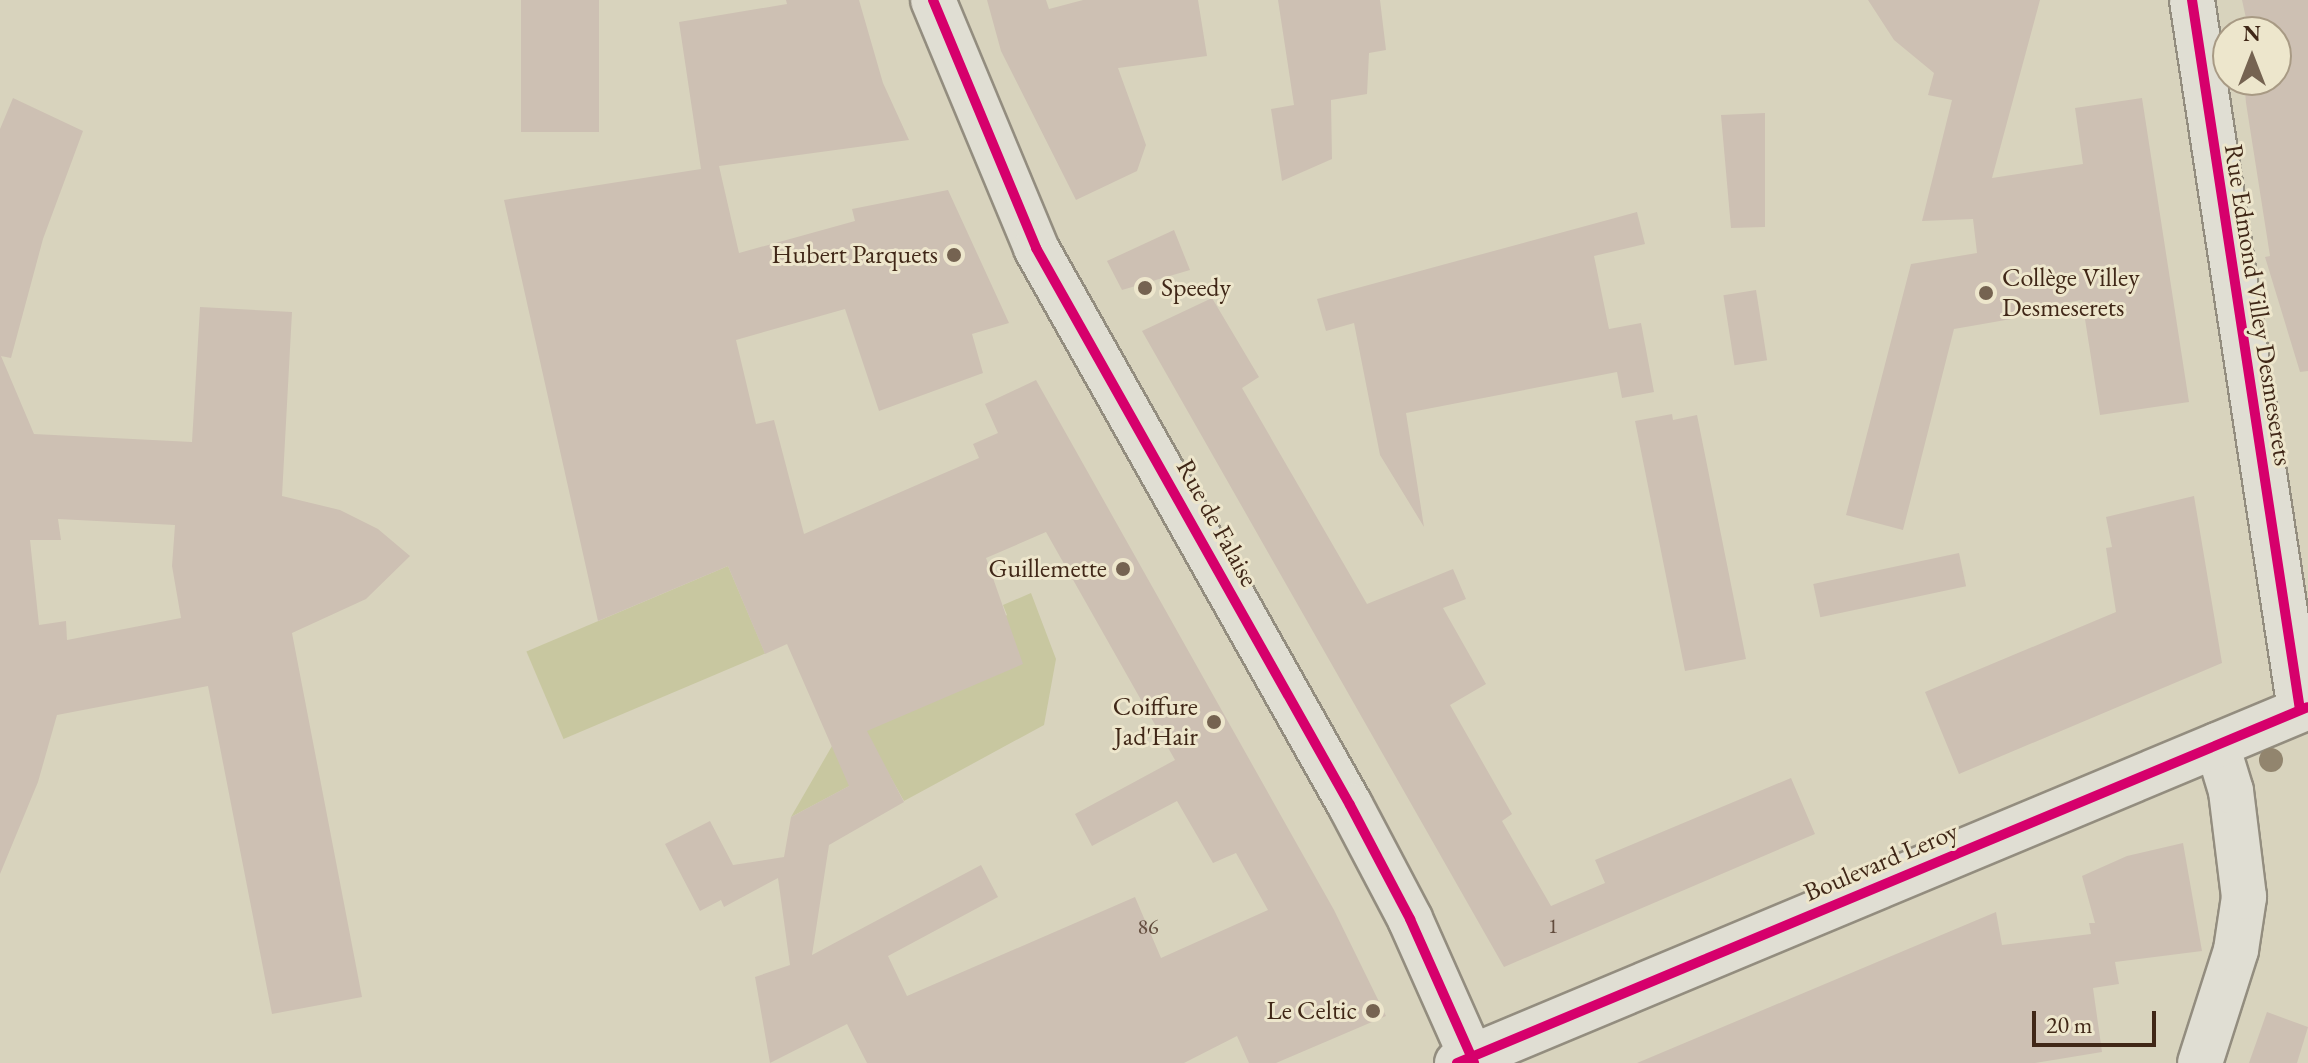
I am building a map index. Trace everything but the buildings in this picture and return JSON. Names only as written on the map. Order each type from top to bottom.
[{"type":"main road","name":"Rue de Falaise","points":[[933,0],[1036,248],[1356,816],[1410,919],[1467,1061]]},
{"type":"main road","name":"Rue Edmond Villey Desmeserets","points":[[2192,0],[2304,709]]},
{"type":"main road","name":"Boulevard Leroy","points":[[1467,1061],[2304,709]]},
{"type":"main road","points":[[2200,1063],[2236,950],[2244,897],[2231,791],[2217,745]]},
{"type":"green space","points":[[728,566],[765,653],[564,739],[526,652]]},
{"type":"green space","points":[[1031,593],[1056,659],[1044,725],[904,801],[885,767],[791,817],[832,746],[1007,615],[1003,605]]},
{"type":"cycle path","points":[[933,0],[1036,248],[1350,805],[1410,919],[1474,1063]]},
{"type":"cycle path","points":[[2192,0],[2300,710]]},
{"type":"cycle path","points":[[1457,1063],[2308,707]]},
{"type":"place","name":"Hubert Parquets","points":[[954,255]]},
{"type":"place","name":"Speedy","points":[[1145,288]]},
{"type":"place","name":"Collège Villey Desmeserets","points":[[1986,293]]},
{"type":"place","name":"Guillemette","points":[[1123,569]]},
{"type":"place","name":"Coiffure Jad'Hair","points":[[1214,722]]},
{"type":"place","name":"Le Celtic","points":[[1373,1011]]}]
